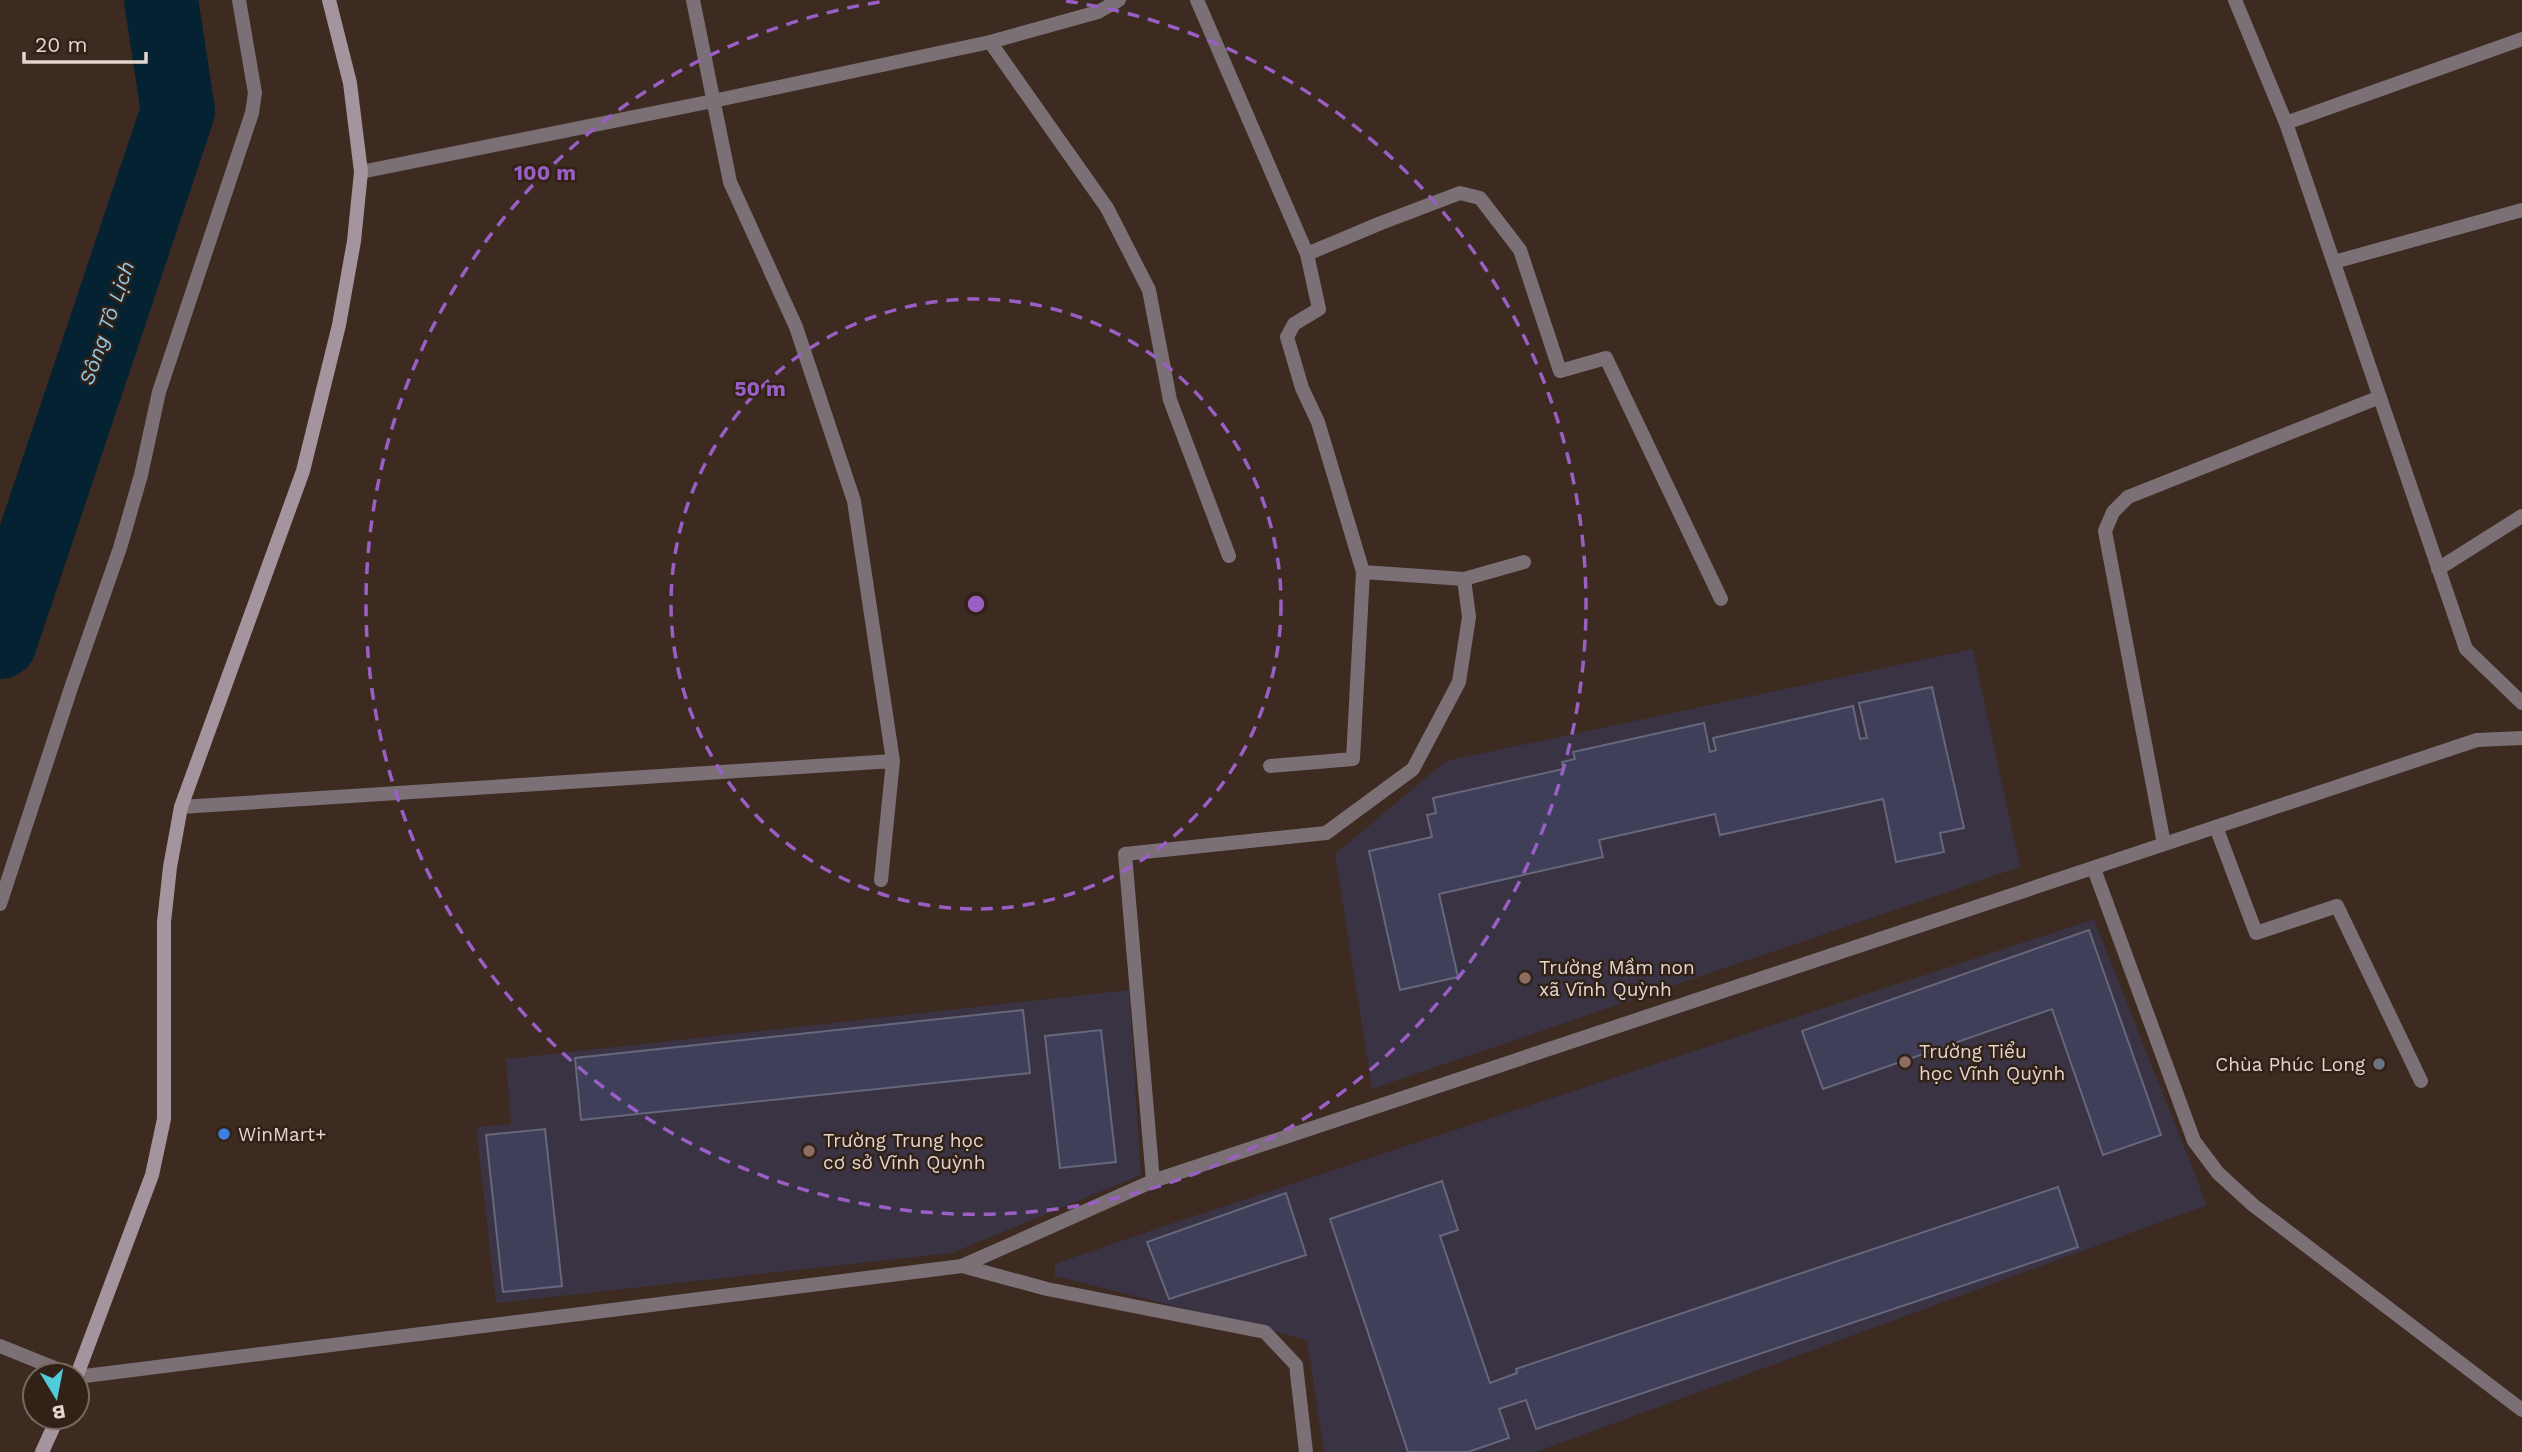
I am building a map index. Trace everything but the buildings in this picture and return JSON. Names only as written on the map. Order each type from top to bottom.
[{"type":"street","points":[[0,904],[120,548],[141,475],[159,391],[252,113],[255,93],[239,0]]},
{"type":"street","points":[[81,1361],[152,1175],[163,1118],[164,922],[170,867],[181,807],[303,471],[339,325],[354,241],[361,172],[350,83],[328,0]]},
{"type":"street","points":[[693,0],[730,182],[796,327],[855,501],[893,761],[881,880]]},
{"type":"street","points":[[361,172],[990,42],[1119,0]]},
{"type":"street","points":[[1197,0],[1307,254],[1319,309],[1294,324],[1287,337],[1302,388],[1318,422],[1363,572],[1353,759],[1270,766]]},
{"type":"street","points":[[2235,0],[2286,123],[2466,649],[2522,702]]},
{"type":"street","points":[[2286,123],[2522,39]]},
{"type":"street","points":[[990,42],[1107,208],[1149,290],[1170,400],[1229,556]]},
{"type":"street","points":[[1307,254],[1460,193],[1479,198],[1520,250],[1560,372],[1606,358],[1721,599]]},
{"type":"street","points":[[2334,262],[2522,210]]},
{"type":"street","points":[[2164,844],[2105,531],[2113,512],[2128,497],[2380,397]]},
{"type":"street","points":[[2438,569],[2522,516]]},
{"type":"street","points":[[1363,572],[1464,579],[1524,562]]},
{"type":"street","points":[[1153,1181],[1125,854],[1326,833],[1413,769],[1459,682],[1469,617],[1464,579]]},
{"type":"street","points":[[91,1374],[962,1266],[1153,1181],[2477,740],[2522,738]]},
{"type":"street","points":[[181,807],[893,761]]},
{"type":"street","points":[[2216,827],[2256,933],[2337,906],[2421,1080]]},
{"type":"street","points":[[2094,869],[2193,1141],[2218,1173],[2253,1205],[2522,1410]]},
{"type":"street","points":[[962,1266],[1047,1289],[1265,1332],[1296,1366],[1306,1452]]},
{"type":"street","points":[[0,1346],[38,1361]]},
{"type":"street","points":[[42,1452],[52,1431]]},
{"type":"shaded area","name":"Trường Mầm non xã Vĩnh Quỳnh","points":[[1973,649],[2020,867],[1372,1089],[1335,854],[1446,761]]},
{"type":"shaded area","name":"Trường Tiểu học Vĩnh Quỳnh","points":[[2094,919],[2207,1205],[1536,1452],[1324,1452],[1307,1340],[1055,1276],[1055,1264],[1161,1227]]},
{"type":"shaded area","name":"Trường Trung học cơ sở Vĩnh Quỳnh","points":[[1129,990],[1141,1175],[952,1253],[496,1303],[476,1127],[511,1124],[506,1059]]},
{"type":"waterway","name":"Sông Tô Lịch","points":[[0,642],[178,111],[161,0]]},
{"type":"place","name":"Trường Mầm non xã Vĩnh Quỳnh","points":[[1525,978]]},
{"type":"place","name":"Trường Tiểu học Vĩnh Quỳnh","points":[[1905,1062]]},
{"type":"place","name":"Chùa Phúc Long","points":[[2379,1064]]},
{"type":"place","name":"WinMart+","points":[[224,1134]]},
{"type":"place","name":"Trường Trung học cơ sở Vĩnh Quỳnh","points":[[809,1151]]}]
